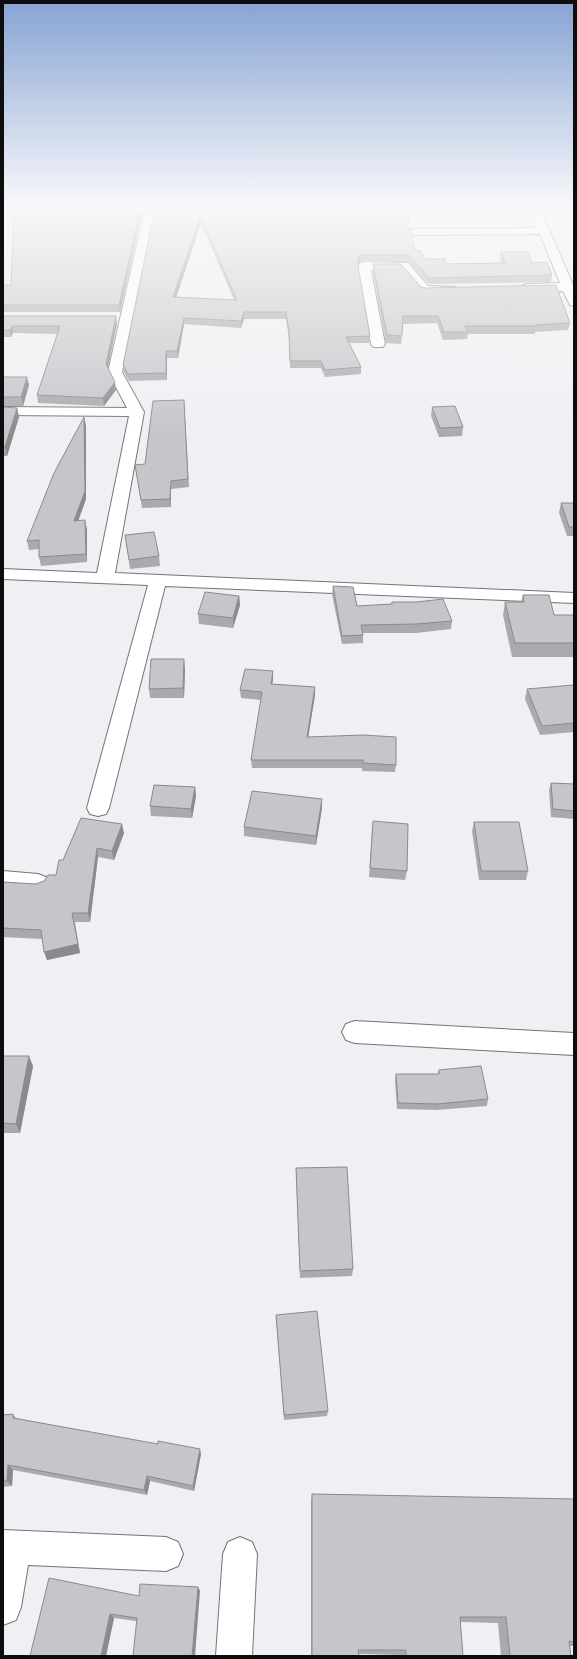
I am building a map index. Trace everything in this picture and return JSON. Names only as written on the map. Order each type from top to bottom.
[{"type":"street","points":[[105,578],[137,412],[115,372],[133,281]]},
{"type":"street","points":[[367,281],[378,344]]},
{"type":"street","points":[[417,281],[424,290],[464,289]]},
{"type":"street","points":[[566,281],[574,302]]},
{"type":"street","points":[[512,288],[568,287]]},
{"type":"street","points":[[110,318],[126,318]]},
{"type":"street","points":[[3,411],[137,412]]},
{"type":"street","points":[[3,574],[574,598]]},
{"type":"street","points":[[98,808],[158,580]]},
{"type":"street","points":[[3,880],[38,883]]},
{"type":"street","points":[[355,1032],[574,1044]]},
{"type":"street","points":[[3,1608],[8,1547],[166,1554]]},
{"type":"street","points":[[234,1656],[240,1554]]},
{"type":"building","points":[[11,281],[124,281],[119,305],[3,305],[3,285],[11,285]]},
{"type":"building","points":[[140,281],[178,281],[173,297],[237,300],[229,281],[361,281],[370,336],[346,337],[361,367],[325,370],[321,361],[290,361],[289,332],[286,312],[244,312],[241,321],[184,318],[177,351],[166,351],[166,373],[128,374],[123,365]]},
{"type":"building","points":[[376,281],[416,281],[421,287],[425,288],[556,285],[570,323],[536,326],[465,326],[468,332],[444,332],[438,316],[403,316],[402,336],[387,335]]},
{"type":"building","points":[[3,316],[116,316],[106,364],[115,382],[103,398],[37,395],[60,326],[12,326],[10,330],[3,330]]},
{"type":"building","points":[[3,377],[27,377],[21,397],[3,397]]},
{"type":"building","points":[[184,400],[188,479],[171,481],[170,499],[141,500],[135,465],[145,464],[153,401]]},
{"type":"building","points":[[455,406],[463,427],[440,428],[432,407]]},
{"type":"building","points":[[3,407],[17,408],[5,447],[3,447]]},
{"type":"building","points":[[84,417],[85,491],[74,521],[85,520],[86,554],[39,557],[39,540],[27,541],[54,473]]},
{"type":"building","points":[[561,503],[574,503],[574,527],[569,527]]},
{"type":"building","points":[[154,532],[159,556],[129,560],[125,535]]},
{"type":"building","points":[[333,586],[353,587],[357,606],[443,599],[452,621],[416,624],[361,625],[363,635],[342,636]]},
{"type":"building","points":[[205,592],[239,596],[233,618],[198,614]]},
{"type":"building","points":[[523,595],[549,595],[554,615],[574,615],[574,643],[515,643],[505,602],[524,602]]},
{"type":"building","points":[[151,659],[184,659],[183,688],[149,689]]},
{"type":"building","points":[[245,669],[273,671],[271,684],[315,687],[307,737],[363,735],[396,737],[396,765],[363,763],[363,760],[251,760],[262,692],[240,690]]},
{"type":"building","points":[[574,685],[574,723],[542,726],[527,689]]},
{"type":"building","points":[[551,783],[574,784],[574,811],[553,809]]},
{"type":"building","points":[[154,785],[195,787],[191,809],[150,806]]},
{"type":"building","points":[[252,791],[322,799],[316,836],[244,827]]},
{"type":"building","points":[[81,818],[122,824],[112,851],[97,848],[88,913],[72,913],[78,944],[44,952],[41,930],[3,928],[3,882],[36,884],[44,881],[48,875],[56,875],[59,860],[63,860]]},
{"type":"building","points":[[373,821],[408,824],[407,871],[370,868]]},
{"type":"building","points":[[474,822],[519,822],[528,871],[481,871]]},
{"type":"building","points":[[3,1056],[29,1056],[16,1124],[3,1123]]},
{"type":"building","points":[[481,1066],[488,1099],[437,1104],[398,1103],[396,1074],[439,1074],[439,1070]]},
{"type":"building","points":[[347,1167],[353,1269],[300,1271],[296,1168]]},
{"type":"building","points":[[317,1311],[328,1411],[284,1415],[276,1315]]},
{"type":"building","points":[[13,1414],[13,1418],[158,1444],[158,1441],[200,1449],[193,1486],[147,1476],[144,1490],[8,1465],[7,1481],[3,1481],[3,1415]]},
{"type":"building","points":[[312,1494],[574,1499],[574,1642],[569,1641],[571,1656],[510,1656],[506,1617],[460,1617],[463,1656],[406,1656],[406,1650],[358,1650],[359,1656],[312,1656]]},
{"type":"building","points":[[49,1578],[139,1596],[140,1584],[198,1587],[192,1656],[133,1656],[137,1618],[110,1614],[101,1656],[30,1656]]}]
